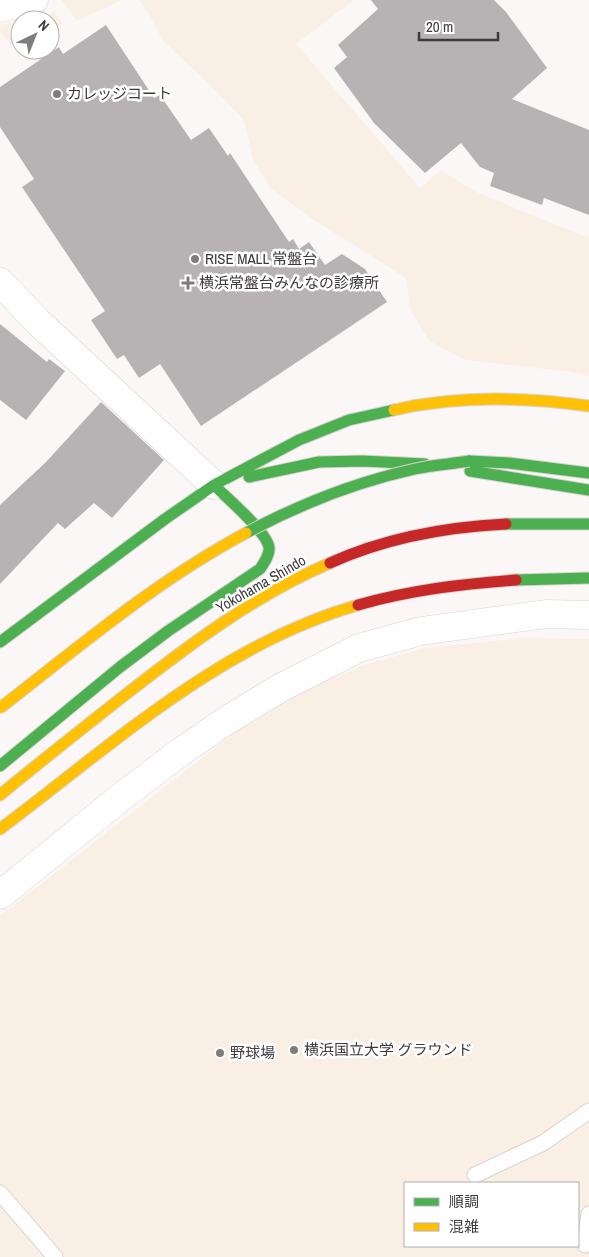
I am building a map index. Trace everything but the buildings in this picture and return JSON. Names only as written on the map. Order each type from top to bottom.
[{"type":"main road","points":[[0,642],[165,519],[214,485],[299,440],[349,420],[420,404],[498,398],[552,401],[589,406]]},
{"type":"main road","points":[[0,708],[97,631],[150,592],[221,545],[302,505],[371,480],[424,467],[508,458],[570,459]]},
{"type":"main road","points":[[214,485],[320,462],[362,461],[425,464],[589,490]]},
{"type":"main road","points":[[469,461],[509,463],[589,473]]},
{"type":"main road","points":[[0,766],[120,667],[168,631],[260,569],[264,564],[268,558],[269,545],[261,533],[214,485]]},
{"type":"main road","name":"Yokohama Shindo","points":[[0,795],[183,649],[245,608],[300,576],[348,555],[391,541],[450,529],[516,523],[589,524]]},
{"type":"main road","points":[[0,829],[169,700],[239,655],[310,621],[382,598],[458,584],[528,578],[589,578]]},
{"type":"street","points":[[0,8],[34,0]]},
{"type":"street","points":[[0,282],[37,321],[214,485]]},
{"type":"street","points":[[0,895],[125,794],[216,727],[280,688],[359,648],[421,631],[546,614],[589,614]]},
{"type":"lane","points":[[475,1175],[544,1144],[589,1111]]},
{"type":"lane","points":[[0,1192],[55,1257]]},
{"type":"lane","points":[[585,1245],[589,1214]]},
{"type":"shaded area","points":[[62,0],[122,0],[77,21]]},
{"type":"shaded area","points":[[139,0],[354,0],[296,44],[420,188],[441,170],[474,191],[589,238],[589,376],[572,372],[466,360],[429,341],[410,309],[406,278],[314,220],[271,189],[253,160],[244,120],[163,41],[149,14]]},
{"type":"shaded area","points":[[10,23],[10,45],[0,31],[0,25]]},
{"type":"shaded area","name":"横浜国立大学 グラウンド","points":[[521,638],[589,639],[589,1257],[0,1257],[0,916],[230,736],[285,698],[364,665],[425,648]]},
{"type":"traffic: fast","points":[[0,642],[165,519],[214,485],[299,440],[349,420],[394,410]]},
{"type":"traffic: fast","points":[[249,477],[319,462],[362,461],[425,464]]},
{"type":"traffic: fast","points":[[469,461],[509,463],[589,473]]},
{"type":"traffic: fast","points":[[246,533],[308,503],[371,480],[428,466],[469,461]]},
{"type":"traffic: fast","points":[[470,471],[589,490]]},
{"type":"traffic: fast","points":[[0,766],[120,667],[168,631],[260,569],[269,553],[266,540],[254,524],[214,485]]},
{"type":"traffic: fast","points":[[506,524],[589,524]]},
{"type":"traffic: fast","points":[[516,580],[589,578]]},
{"type":"traffic: slow","points":[[394,410],[442,402],[491,399],[516,399],[589,406]]},
{"type":"traffic: slow","points":[[0,708],[119,615],[181,572],[246,533]]},
{"type":"traffic: slow","points":[[0,795],[125,695],[223,622],[275,590],[330,563]]},
{"type":"traffic: slow","points":[[0,829],[126,731],[214,671],[260,645],[308,622],[358,605]]},
{"type":"traffic: jam","points":[[330,563],[372,547],[416,535],[506,524]]},
{"type":"traffic: jam","points":[[358,605],[436,588],[516,580]]},
{"type":"place","name":"カレッジコート","points":[[57,94]]},
{"type":"place","name":"RISE MALL 常盤台","points":[[195,259]]},
{"type":"place","name":"横浜常盤台みんなの診療所","points":[[188,283]]},
{"type":"place","name":"横浜国立大学 グラウンド","points":[[294,1050]]},
{"type":"place","name":"野球場","points":[[220,1053]]}]
